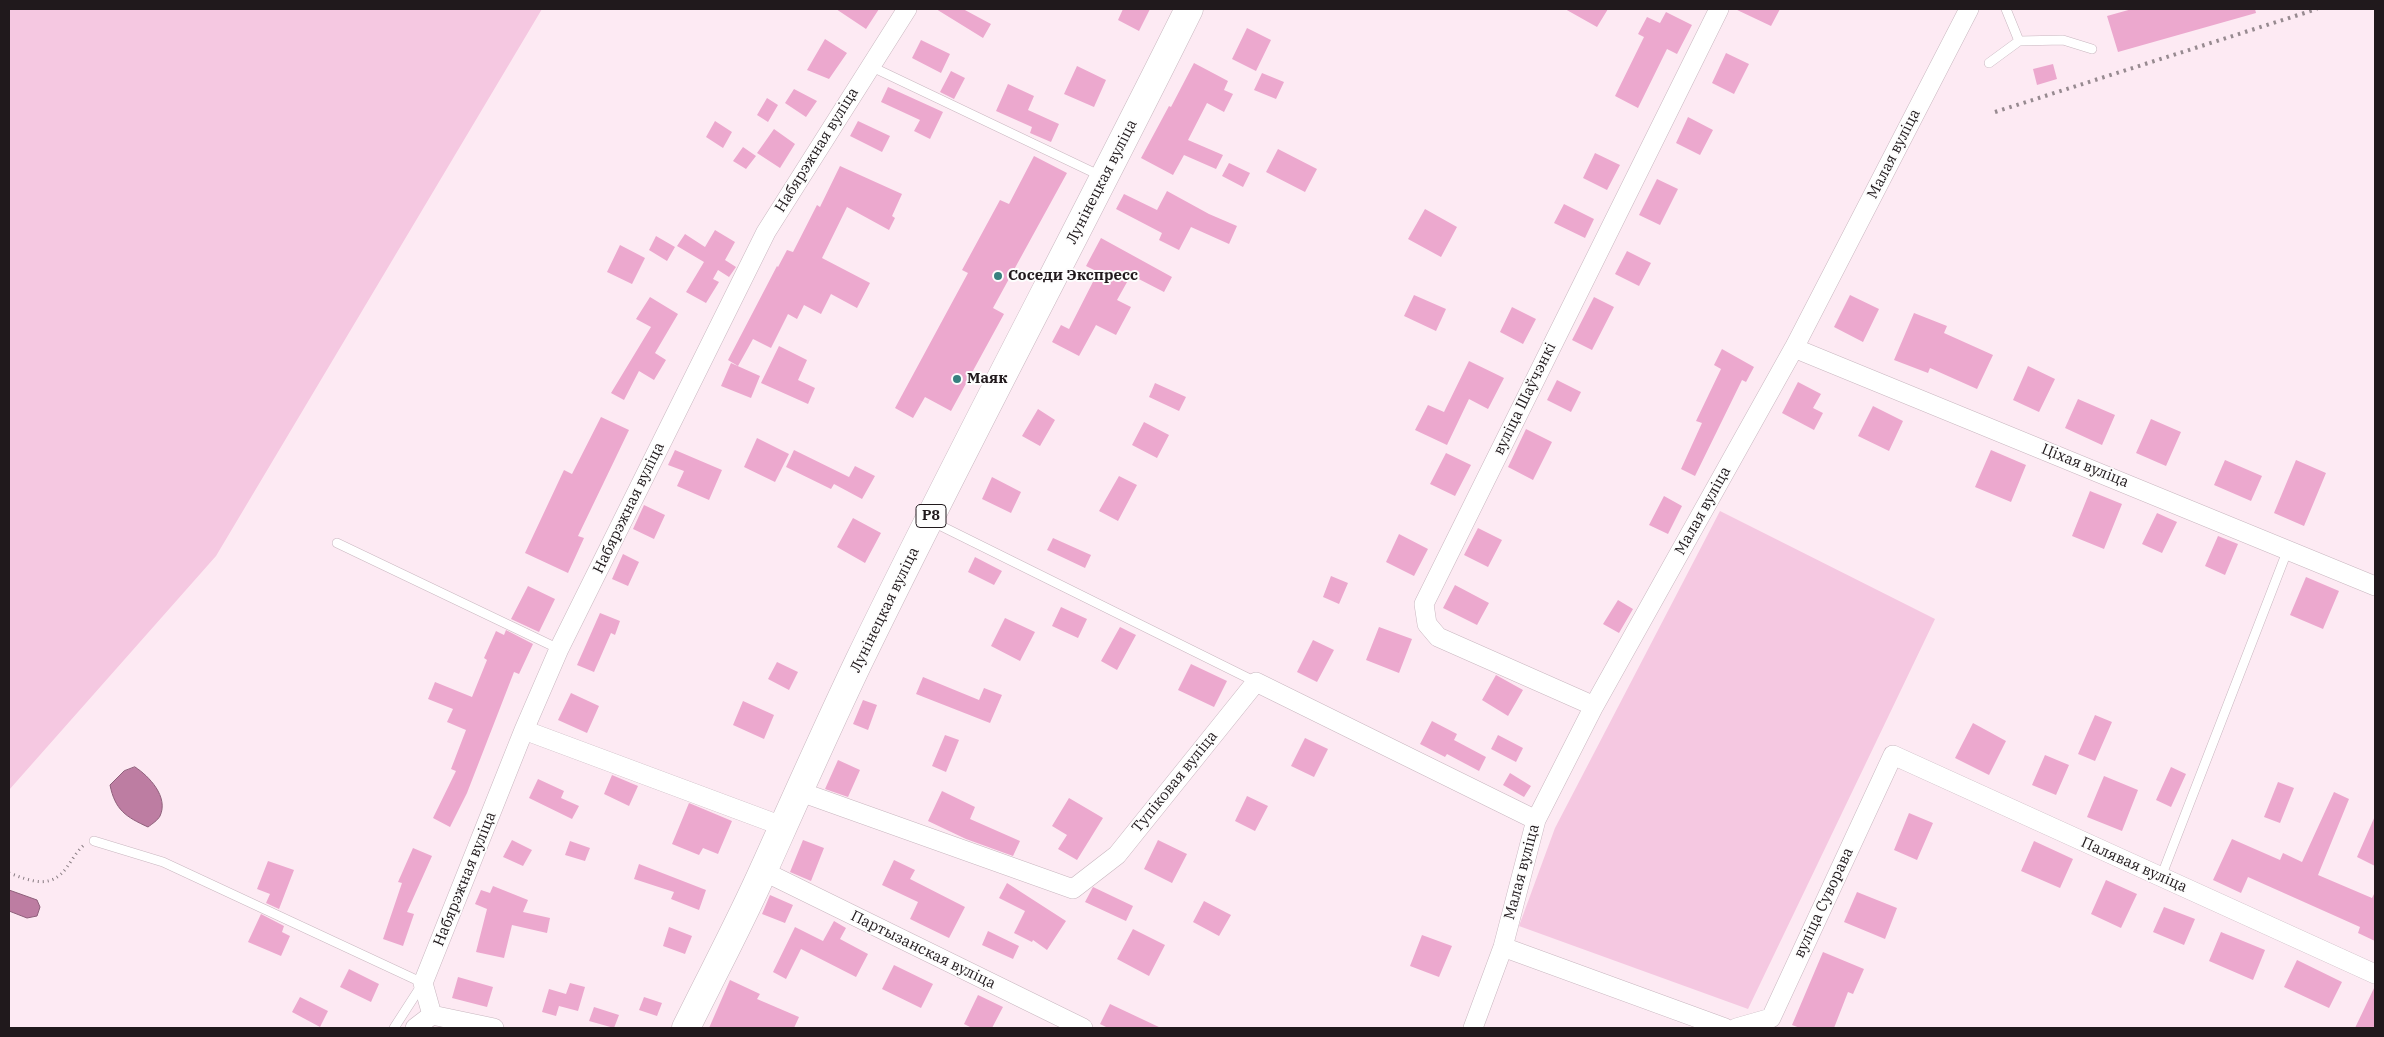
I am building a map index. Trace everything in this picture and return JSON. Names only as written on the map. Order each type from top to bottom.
[{"type":"main road","name":"Лунінецкая вуліца","points":[[686,1028],[763,872],[798,791],[929,520],[1105,178],[1188,9]]},
{"type":"street","name":"Набярэжная вуліца","points":[[423,983],[524,730],[559,649],[766,232],[907,9]]},
{"type":"street","name":"вуліца Шаўчэнкі","points":[[1594,706],[1438,637],[1427,624],[1424,604],[1720,9]]},
{"type":"street","name":"Малая вуліца","points":[[1473,1028],[1503,947],[1536,820],[1594,706],[1794,348],[1970,9]]},
{"type":"street","name":"Ціхая вуліца","points":[[1794,348],[2375,586]]},
{"type":"street","name":"Тупіковая вуліца","points":[[798,791],[1073,889],[1117,855],[1256,682]]},
{"type":"street","points":[[1256,682],[1536,820]]},
{"type":"street","points":[[524,730],[782,826]]},
{"type":"street","name":"Палявая вуліца","points":[[1893,755],[2375,974]]},
{"type":"street","name":"вуліца Суворава","points":[[1736,1028],[1771,1018],[1893,755]]},
{"type":"street","name":"Партызанская вуліца","points":[[763,872],[1083,1028]]},
{"type":"street","points":[[1503,947],[1726,1028]]},
{"type":"street","points":[[423,983],[432,1015]]},
{"type":"street","points":[[415,1028],[432,1015],[494,1028]]},
{"type":"lane","points":[[2006,9],[2019,41]]},
{"type":"lane","points":[[1989,63],[2019,41],[2063,40],[2092,49]]},
{"type":"lane","points":[[870,66],[1105,178]]},
{"type":"lane","points":[[929,520],[1256,682]]},
{"type":"lane","points":[[337,543],[559,649]]},
{"type":"lane","points":[[2161,877],[2288,549]]},
{"type":"lane","points":[[94,841],[163,862],[423,983],[394,1028]]},
{"type":"path","points":[[9,874],[38,883],[56,879],[65,870],[79,849],[94,841]]},
{"type":"shaded area","points":[[9,9],[542,9],[216,556],[9,790]]},
{"type":"shaded area","points":[[1720,511],[1935,619],[1748,1009],[1519,926],[1555,828]]},
{"type":"shaded area","points":[[135,767],[151,781],[162,802],[160,816],[148,827],[133,820],[118,807],[110,785],[124,771]]},
{"type":"shaded area","points":[[9,890],[37,900],[40,907],[37,916],[27,918],[9,911]]},
{"type":"building","points":[[836,9],[879,9],[866,29]]},
{"type":"building","points":[[936,9],[963,9],[991,24],[983,38]]},
{"type":"building","points":[[1123,9],[1150,9],[1139,31],[1118,20]]},
{"type":"building","points":[[1565,9],[1608,9],[1597,27]]},
{"type":"building","points":[[1735,9],[1780,9],[1771,26]]},
{"type":"building","points":[[2132,9],[2255,9],[2256,13],[2118,52],[2107,16]]},
{"type":"building","points":[[1666,12],[1692,25],[1677,54],[1667,49],[1638,108],[1615,96],[1644,37],[1638,34],[1647,17],[1660,23]]},
{"type":"building","points":[[1247,28],[1271,40],[1256,71],[1232,59]]},
{"type":"building","points":[[825,39],[847,53],[829,79],[807,70]]},
{"type":"building","points":[[921,40],[950,54],[941,73],[912,58]]},
{"type":"building","points":[[1726,53],[1749,64],[1734,94],[1712,83]]},
{"type":"building","points":[[1194,63],[1228,81],[1224,90],[1233,94],[1224,112],[1207,103],[1188,140],[1223,155],[1216,169],[1184,155],[1173,175],[1141,158]]},
{"type":"building","points":[[2053,64],[2057,79],[2037,85],[2033,69]]},
{"type":"building","points":[[1077,66],[1106,80],[1094,107],[1064,94]]},
{"type":"building","points":[[951,71],[965,78],[954,99],[940,92]]},
{"type":"building","points":[[1262,73],[1284,82],[1276,99],[1254,90]]},
{"type":"building","points":[[1008,84],[1034,96],[1028,110],[1059,124],[1051,142],[1030,133],[1032,127],[996,111]]},
{"type":"building","points":[[888,87],[943,112],[930,139],[914,131],[920,120],[881,102]]},
{"type":"building","points":[[794,89],[817,101],[806,117],[785,103]]},
{"type":"building","points":[[767,98],[778,105],[768,122],[757,115]]},
{"type":"building","points":[[1688,117],[1713,130],[1700,155],[1676,143]]},
{"type":"building","points":[[715,121],[732,132],[723,148],[706,137]]},
{"type":"building","points":[[858,121],[890,136],[882,152],[850,136]]},
{"type":"building","points":[[774,129],[795,144],[780,168],[757,153]]},
{"type":"building","points":[[743,147],[756,156],[746,169],[733,161]]},
{"type":"building","points":[[1278,149],[1317,169],[1305,192],[1266,172]]},
{"type":"building","points":[[1595,153],[1620,165],[1607,190],[1583,178]]},
{"type":"building","points":[[1034,156],[1067,173],[993,308],[1004,314],[951,411],[925,397],[913,418],[895,408],[968,273],[962,270],[1000,200],[1009,204]]},
{"type":"building","points":[[1229,163],[1250,173],[1243,187],[1222,176]]},
{"type":"building","points":[[840,166],[902,194],[892,216],[895,218],[889,230],[847,207],[822,258],[870,283],[857,308],[831,294],[821,314],[804,305],[797,319],[788,314],[771,348],[753,339],[738,366],[728,360],[777,266],[787,250],[793,252],[817,205],[820,207]]},
{"type":"building","points":[[1657,179],[1678,189],[1660,225],[1639,215]]},
{"type":"building","points":[[1167,191],[1209,214],[1237,226],[1229,244],[1191,227],[1179,250],[1159,240],[1162,233],[1116,209],[1124,194],[1157,210]]},
{"type":"building","points":[[1564,204],[1594,219],[1585,238],[1554,223]]},
{"type":"building","points":[[1425,209],[1457,227],[1441,257],[1408,239]]},
{"type":"building","points":[[715,230],[735,242],[725,260],[736,267],[729,277],[718,270],[713,279],[719,282],[706,303],[686,292],[704,262],[677,246],[685,234],[705,247]]},
{"type":"building","points":[[656,236],[675,247],[667,261],[649,250]]},
{"type":"building","points":[[1101,238],[1172,277],[1164,292],[1131,275],[1117,300],[1131,307],[1116,335],[1096,325],[1079,356],[1052,342],[1061,325],[1069,329],[1098,272],[1086,266]]},
{"type":"building","points":[[620,245],[645,258],[632,284],[607,272]]},
{"type":"building","points":[[1627,251],[1651,263],[1639,286],[1615,274]]},
{"type":"building","points":[[1414,295],[1446,309],[1436,331],[1404,316]]},
{"type":"building","points":[[1850,295],[1879,309],[1863,342],[1834,327]]},
{"type":"building","points":[[650,297],[678,314],[655,353],[666,360],[654,380],[639,371],[624,400],[611,393],[651,327],[636,319]]},
{"type":"building","points":[[1594,297],[1614,307],[1592,350],[1572,340]]},
{"type":"building","points":[[1512,307],[1536,319],[1523,344],[1500,332]]},
{"type":"building","points":[[1914,313],[1947,326],[1944,333],[1993,355],[1977,389],[1930,368],[1928,373],[1894,360]]},
{"type":"building","points":[[779,346],[807,360],[798,380],[815,388],[808,404],[761,383]]},
{"type":"building","points":[[1722,349],[1754,367],[1746,382],[1742,380],[1695,476],[1681,469],[1702,423],[1696,421],[1721,369],[1714,365]]},
{"type":"building","points":[[1469,361],[1504,378],[1488,409],[1469,399],[1447,445],[1415,430],[1428,405],[1444,412]]},
{"type":"building","points":[[731,363],[760,376],[751,398],[721,386]]},
{"type":"building","points":[[2028,366],[2055,379],[2039,412],[2013,400]]},
{"type":"building","points":[[1557,380],[1581,392],[1571,412],[1547,400]]},
{"type":"building","points":[[1798,382],[1821,394],[1813,408],[1823,413],[1814,430],[1782,413]]},
{"type":"building","points":[[1155,383],[1186,397],[1179,411],[1149,397]]},
{"type":"building","points":[[2078,399],[2115,415],[2102,445],[2065,428]]},
{"type":"building","points":[[1873,406],[1903,421],[1889,451],[1858,436]]},
{"type":"building","points":[[1038,409],[1055,420],[1040,446],[1022,436]]},
{"type":"building","points":[[601,417],[629,430],[578,536],[584,538],[568,573],[525,553],[564,470],[572,474]]},
{"type":"building","points":[[2151,419],[2181,432],[2166,466],[2136,453]]},
{"type":"building","points":[[1144,422],[1169,435],[1157,458],[1132,445]]},
{"type":"building","points":[[1526,429],[1552,442],[1533,480],[1508,467]]},
{"type":"building","points":[[757,438],[789,454],[775,482],[744,467]]},
{"type":"building","points":[[675,450],[722,470],[709,500],[677,486],[684,471],[668,465]]},
{"type":"building","points":[[794,450],[849,477],[855,466],[875,476],[862,499],[834,484],[831,489],[786,467]]},
{"type":"building","points":[[1991,450],[2026,465],[2011,502],[1975,487]]},
{"type":"building","points":[[1446,453],[1471,465],[1455,496],[1430,484]]},
{"type":"building","points":[[2225,460],[2262,476],[2251,501],[2214,485]]},
{"type":"building","points":[[2296,460],[2326,473],[2304,526],[2274,513]]},
{"type":"building","points":[[1119,476],[1137,485],[1118,521],[1099,511]]},
{"type":"building","points":[[992,477],[1021,492],[1011,513],[982,499]]},
{"type":"building","points":[[2090,491],[2122,504],[2104,549],[2072,536]]},
{"type":"building","points":[[1664,496],[1682,506],[1668,534],[1649,525]]},
{"type":"building","points":[[644,505],[665,515],[654,539],[633,529]]},
{"type":"building","points":[[2157,513],[2177,522],[2162,553],[2142,544]]},
{"type":"building","points":[[853,518],[881,533],[865,563],[837,547]]},
{"type":"building","points":[[1478,528],[1502,540],[1488,567],[1464,555]]},
{"type":"building","points":[[1399,534],[1428,549],[1414,576],[1386,562]]},
{"type":"building","points":[[2218,536],[2238,544],[2225,575],[2205,566]]},
{"type":"building","points":[[1053,538],[1091,555],[1085,568],[1047,550]]},
{"type":"building","points":[[623,554],[639,562],[628,586],[612,579]]},
{"type":"building","points":[[975,557],[1002,571],[994,585],[968,572]]},
{"type":"building","points":[[1331,576],[1348,583],[1339,604],[1323,597]]},
{"type":"building","points":[[2306,577],[2339,591],[2323,629],[2290,615]]},
{"type":"building","points":[[1455,585],[1489,603],[1477,625],[1443,608]]},
{"type":"building","points":[[528,586],[555,599],[539,632],[511,619]]},
{"type":"building","points":[[1618,600],[1633,609],[1619,633],[1603,624]]},
{"type":"building","points":[[1061,607],[1087,619],[1078,638],[1052,626]]},
{"type":"building","points":[[600,613],[620,621],[615,635],[611,633],[594,672],[577,665]]},
{"type":"building","points":[[1005,618],[1035,632],[1020,661],[991,646]]},
{"type":"building","points":[[1120,627],[1136,635],[1117,670],[1101,661]]},
{"type":"building","points":[[1379,627],[1412,639],[1399,673],[1366,660]]},
{"type":"building","points":[[506,630],[533,644],[519,674],[514,672],[467,793],[450,827],[433,818],[456,771],[451,769],[466,730],[447,722],[453,709],[428,699],[435,682],[472,697],[487,660],[484,658],[496,631],[504,635]]},
{"type":"building","points":[[1313,640],[1334,650],[1317,682],[1297,672]]},
{"type":"building","points":[[777,662],[798,672],[789,690],[768,679]]},
{"type":"building","points":[[1191,664],[1227,681],[1214,707],[1178,690]]},
{"type":"building","points":[[1496,675],[1523,690],[1508,716],[1482,700]]},
{"type":"building","points":[[923,677],[979,700],[984,688],[1002,695],[990,723],[916,694]]},
{"type":"building","points":[[571,693],[599,706],[587,733],[558,720]]},
{"type":"building","points":[[863,700],[877,705],[868,730],[853,724]]},
{"type":"building","points":[[743,701],[774,715],[764,739],[733,725]]},
{"type":"building","points":[[2095,715],[2112,722],[2095,761],[2078,754]]},
{"type":"building","points":[[1432,721],[1457,734],[1454,740],[1486,757],[1479,771],[1447,754],[1445,757],[1420,744]]},
{"type":"building","points":[[1973,723],[2006,741],[1989,775],[1955,758]]},
{"type":"building","points":[[945,735],[959,740],[946,772],[932,766]]},
{"type":"building","points":[[1498,735],[1523,748],[1516,762],[1491,749]]},
{"type":"building","points":[[1305,738],[1328,749],[1314,777],[1291,766]]},
{"type":"building","points":[[2045,755],[2069,765],[2056,795],[2032,785]]},
{"type":"building","points":[[838,760],[860,770],[848,797],[825,789]]},
{"type":"building","points":[[2171,767],[2186,774],[2171,807],[2156,800]]},
{"type":"building","points":[[1510,773],[1531,786],[1524,797],[1503,785]]},
{"type":"building","points":[[612,775],[638,786],[629,806],[604,794]]},
{"type":"building","points":[[2104,776],[2138,790],[2122,831],[2087,817]]},
{"type":"building","points":[[538,779],[564,791],[561,798],[579,806],[572,819],[529,798]]},
{"type":"building","points":[[2278,782],[2294,788],[2280,823],[2264,817]]},
{"type":"building","points":[[942,791],[975,807],[970,819],[1020,841],[1013,856],[966,839],[928,821]]},
{"type":"building","points":[[2334,792],[2349,799],[2318,875],[2372,898],[2375,892],[2375,941],[2358,933],[2360,927],[2248,877],[2241,893],[2213,880],[2232,839],[2280,860],[2283,853],[2302,862]]},
{"type":"building","points":[[1247,796],[1268,806],[1255,831],[1235,821]]},
{"type":"building","points":[[1069,798],[1103,818],[1077,860],[1058,849],[1067,835],[1052,826]]},
{"type":"building","points":[[689,803],[732,821],[718,854],[703,848],[699,855],[672,844]]},
{"type":"building","points":[[1909,813],[1933,823],[1917,860],[1894,850]]},
{"type":"building","points":[[2375,816],[2375,866],[2357,857]]},
{"type":"building","points":[[512,840],[532,850],[523,866],[503,857]]},
{"type":"building","points":[[803,840],[824,848],[811,881],[790,872]]},
{"type":"building","points":[[1158,840],[1187,854],[1172,883],[1144,869]]},
{"type":"building","points":[[570,841],[590,848],[585,861],[565,855]]},
{"type":"building","points":[[2034,841],[2073,859],[2060,888],[2021,871]]},
{"type":"building","points":[[413,848],[432,856],[407,912],[414,914],[403,946],[383,939],[402,883],[398,882]]},
{"type":"building","points":[[894,860],[915,870],[910,879],[965,907],[949,938],[910,919],[918,902],[882,885]]},
{"type":"building","points":[[268,861],[294,870],[279,909],[266,903],[270,894],[257,889]]},
{"type":"building","points":[[639,864],[706,890],[699,910],[671,899],[674,892],[634,879]]},
{"type":"building","points":[[2106,880],[2137,894],[2121,928],[2091,914]]},
{"type":"building","points":[[1007,883],[1066,921],[1047,950],[1033,940],[1032,942],[1014,933],[1025,911],[999,898]]},
{"type":"building","points":[[493,886],[528,900],[523,912],[550,918],[547,933],[512,925],[504,958],[476,952],[487,909],[475,904],[481,890],[490,893]]},
{"type":"building","points":[[1093,887],[1133,906],[1126,921],[1085,902]]},
{"type":"building","points":[[1857,892],[1897,908],[1885,939],[1844,922]]},
{"type":"building","points":[[770,895],[793,905],[785,923],[762,914]]},
{"type":"building","points":[[1204,901],[1231,915],[1219,936],[1193,922]]},
{"type":"building","points":[[2164,907],[2195,919],[2184,945],[2153,932]]},
{"type":"building","points":[[261,914],[284,926],[282,932],[290,936],[281,956],[248,942]]},
{"type":"building","points":[[834,921],[846,928],[840,939],[868,954],[856,977],[801,949],[786,979],[773,972],[795,927],[823,941]]},
{"type":"building","points":[[669,927],[692,936],[685,954],[663,946]]},
{"type":"building","points":[[1133,929],[1165,945],[1149,976],[1117,959]]},
{"type":"building","points":[[988,931],[1019,946],[1013,959],[982,945]]},
{"type":"building","points":[[2221,932],[2265,950],[2253,980],[2209,961]]},
{"type":"building","points":[[1422,935],[1452,946],[1439,977],[1410,966]]},
{"type":"building","points":[[1823,952],[1864,969],[1853,994],[1848,992],[1834,1028],[1800,1028],[1792,1025]]},
{"type":"building","points":[[2297,960],[2342,982],[2329,1008],[2284,987]]},
{"type":"building","points":[[894,965],[933,984],[921,1008],[882,989]]},
{"type":"building","points":[[349,969],[379,984],[371,1002],[340,987]]},
{"type":"building","points":[[458,977],[493,987],[487,1007],[452,998]]},
{"type":"building","points":[[730,980],[760,994],[757,999],[799,1017],[794,1028],[709,1028]]},
{"type":"building","points":[[570,983],[585,987],[578,1011],[559,1006],[556,1016],[542,1012],[549,989],[566,994]]},
{"type":"building","points":[[2375,986],[2375,1028],[2355,1028]]},
{"type":"building","points":[[978,995],[1003,1007],[992,1028],[972,1028],[964,1024]]},
{"type":"building","points":[[300,997],[328,1011],[320,1027],[292,1012]]},
{"type":"building","points":[[644,997],[662,1003],[657,1016],[639,1010]]},
{"type":"building","points":[[1110,1004],[1161,1028],[1108,1028],[1100,1024]]},
{"type":"building","points":[[594,1007],[619,1015],[614,1028],[589,1021]]},
{"type":"railway","points":[[1995,112],[2317,9]]},
{"type":"place","name":"Соседи Экспресс","points":[[998,276]]},
{"type":"place","name":"Маяк","points":[[957,379]]}]
